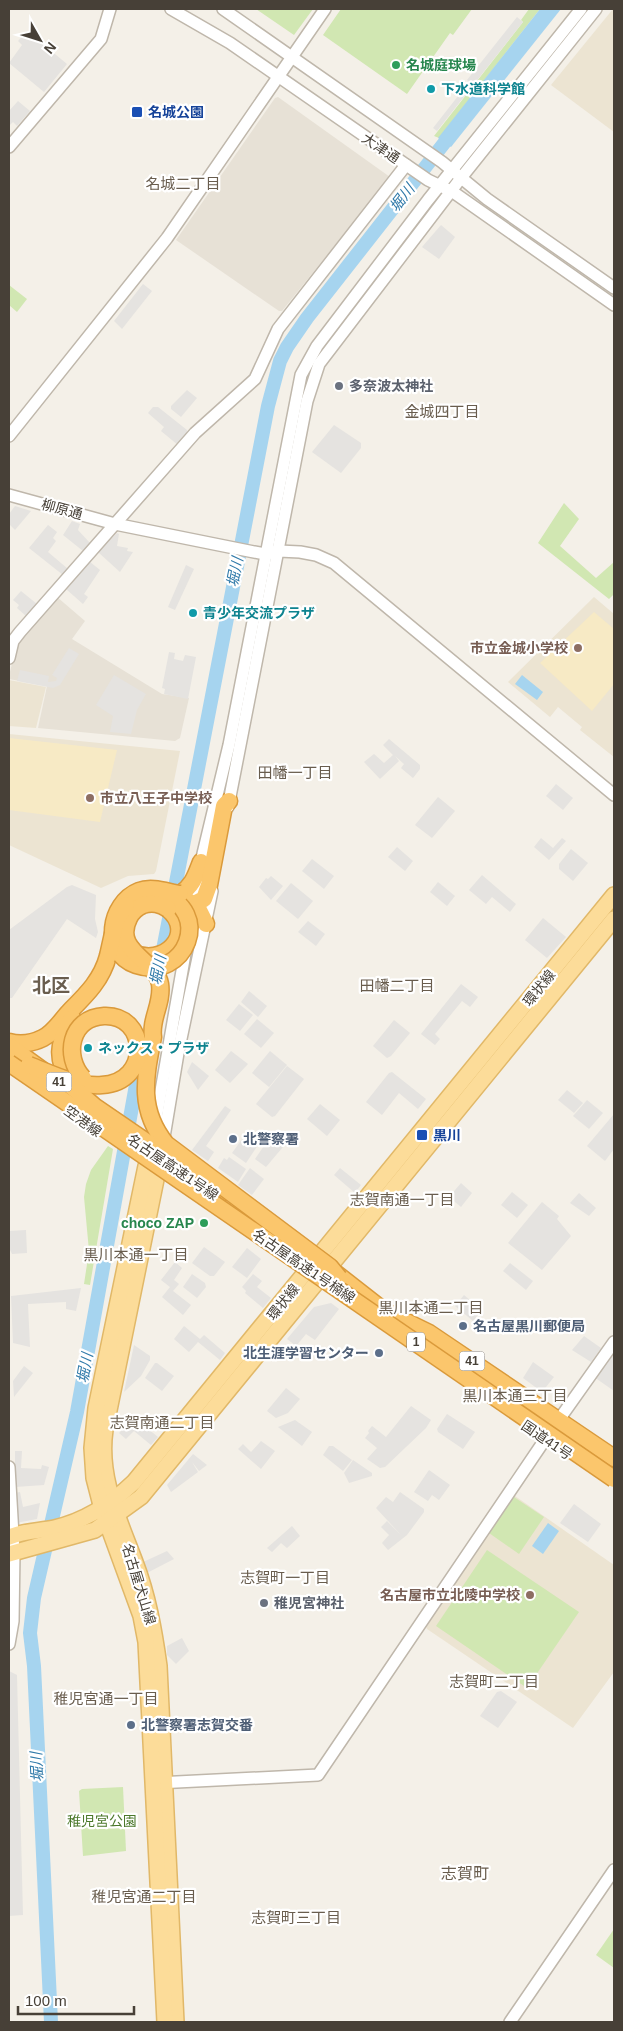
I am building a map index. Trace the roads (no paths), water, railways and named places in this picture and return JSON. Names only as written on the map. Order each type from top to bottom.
[{"type":"highway","points":[[191,909],[204,899],[209,885],[224,806],[229,801]]},
{"type":"highway","points":[[191,909],[188,889],[201,862]]},
{"type":"highway","points":[[9,1042],[27,1043],[43,1038],[78,1004],[101,975],[106,964],[113,931],[114,926],[120,910],[140,894],[161,894],[172,899],[182,908],[189,923],[190,935],[182,953],[170,962],[157,967],[137,965],[124,957],[114,944],[114,935],[113,929],[113,924],[118,908],[130,896],[140,890],[152,889],[191,909]]},
{"type":"highway","points":[[9,1055],[73,1082],[100,1085],[106,1085],[110,1084],[118,1081],[133,1071],[138,1061],[137,1039],[132,1029],[117,1018],[101,1016],[87,1021],[76,1032],[71,1050],[73,1064],[84,1078],[96,1084],[103,1085],[109,1084],[113,1084],[127,1078],[140,1066],[147,1037],[152,1031],[161,1001],[160,982],[154,973],[140,958],[133,952],[129,944],[125,930],[128,921],[139,907],[149,903],[159,904],[173,913],[179,924],[178,937],[173,947],[159,956],[148,958],[140,957],[134,953],[127,950],[122,941],[120,924],[127,911],[141,900],[160,898],[191,909]]},
{"type":"highway","points":[[78,1004],[62,1036],[60,1047],[61,1064],[72,1086],[94,1106],[269,1230],[334,1280],[330,1267],[186,1160],[166,1144],[157,1133],[150,1117],[145,1084],[153,1037],[152,1031]]},
{"type":"highway","name":"空港線","points":[[9,1046],[110,1118]]},
{"type":"highway","name":"名古屋高速1号線","points":[[9,1055],[331,1274]]},
{"type":"highway","name":"名古屋高速1号線","points":[[9,1063],[216,1206]]},
{"type":"highway","name":"空港線","points":[[9,1068],[109,1139]]},
{"type":"highway","name":"国道41号","points":[[110,1118],[156,1151],[264,1222],[331,1274],[384,1310],[429,1333],[614,1458]]},
{"type":"highway","name":"国道41号","points":[[109,1139],[310,1279],[614,1486]]},
{"type":"highway","name":"名古屋高速1号楠線","points":[[216,1206],[331,1274],[614,1466]]},
{"type":"highway","name":"名古屋高速1号楠線","points":[[331,1274],[614,1479]]},
{"type":"main road","name":"環状線","points":[[331,1274],[614,896]]},
{"type":"main road","name":"環状線","points":[[11,1553],[34,1546],[55,1535],[95,1530],[310,1279],[331,1274],[614,920]]},
{"type":"main road","name":"名古屋犬山線","points":[[156,1151],[96,1408],[92,1463],[109,1513],[151,1612],[159,1666],[165,2022]]},
{"type":"main road","name":"環状線","points":[[10,1536],[37,1530],[55,1535]]},
{"type":"main road","name":"名古屋犬山線","points":[[160,1783],[176,2022]]},
{"type":"street","points":[[9,147],[101,40],[110,9]]},
{"type":"street","name":"大津通","points":[[171,9],[203,26],[408,167],[439,186],[453,192],[614,305]]},
{"type":"street","name":"大津通","points":[[223,9],[441,161],[487,199],[614,288]]},
{"type":"street","points":[[9,436],[167,238],[325,9]]},
{"type":"street","points":[[156,1151],[191,909],[229,801],[251,682],[280,551],[307,401],[319,364],[453,192],[457,174],[581,9]]},
{"type":"street","points":[[201,862],[229,744],[297,390],[307,362],[439,186],[457,174],[596,9]]},
{"type":"street","points":[[9,658],[13,641],[20,632],[195,433],[254,378],[281,325],[408,167]]},
{"type":"street","name":"柳原通","points":[[9,496],[115,524],[265,554]]},
{"type":"street","points":[[265,554],[280,551],[316,555],[334,562],[614,795]]},
{"type":"street","points":[[160,1783],[318,1775],[546,1438],[614,1342]]},
{"type":"street","points":[[9,1467],[13,1622],[9,1644]]},
{"type":"street","points":[[510,2022],[614,1870]]},
{"type":"water","points":[[540,9],[561,9],[451,147],[438,138]]},
{"type":"water","points":[[522,675],[543,692],[537,700],[515,684]]},
{"type":"water","points":[[548,1523],[559,1531],[543,1554],[532,1546]]},
{"type":"waterway","name":"堀川","points":[[161,960],[268,406],[280,361],[287,347],[307,318],[456,128]]},
{"type":"waterway","name":"堀川","points":[[51,2022],[34,1666],[30,1633],[34,1598],[77,1412],[141,1057]]},
{"type":"place","name":"名城庭球場","points":[[396,65]]},
{"type":"place","name":"下水道科学館","points":[[431,89]]},
{"type":"place","name":"名城公園","points":[[137,112]]},
{"type":"place","name":"多奈波太神社","points":[[339,386]]},
{"type":"place","name":"青少年交流プラザ","points":[[193,613]]},
{"type":"place","name":"市立金城小学校","points":[[578,648]]},
{"type":"place","name":"市立八王子中学校","points":[[90,798]]},
{"type":"place","name":"ネックス・プラザ","points":[[88,1048]]},
{"type":"place","name":"黒川","points":[[422,1135]]},
{"type":"place","name":"北警察署","points":[[233,1139]]},
{"type":"place","name":"choco ZAP","points":[[204,1223]]},
{"type":"place","name":"名古屋黒川郵便局","points":[[463,1326]]},
{"type":"place","name":"北生涯学習センター","points":[[379,1353]]},
{"type":"place","name":"名古屋市立北陵中学校","points":[[530,1595]]},
{"type":"place","name":"稚児宮神社","points":[[264,1603]]},
{"type":"place","name":"北警察署志賀交番","points":[[131,1725]]},
{"type":"district","name":"名城二丁目","points":[[183,184]]},
{"type":"district","name":"金城四丁目","points":[[442,412]]},
{"type":"district","name":"田幡一丁目","points":[[295,773]]},
{"type":"district","name":"北区","points":[[51,985]]},
{"type":"district","name":"田幡二丁目","points":[[397,986]]},
{"type":"district","name":"志賀南通一丁目","points":[[402,1200]]},
{"type":"district","name":"黒川本通一丁目","points":[[136,1255]]},
{"type":"district","name":"黒川本通二丁目","points":[[431,1308]]},
{"type":"district","name":"黒川本通三丁目","points":[[515,1396]]},
{"type":"district","name":"志賀南通二丁目","points":[[162,1423]]},
{"type":"district","name":"志賀町一丁目","points":[[285,1578]]},
{"type":"district","name":"志賀町二丁目","points":[[494,1682]]},
{"type":"district","name":"稚児宮通一丁目","points":[[106,1699]]},
{"type":"district","name":"志賀町","points":[[465,1873]]},
{"type":"district","name":"稚児宮通二丁目","points":[[144,1897]]},
{"type":"district","name":"志賀町三丁目","points":[[296,1918]]},
{"type":"park label","name":"稚児宮公園","points":[[102,1821]]}]
